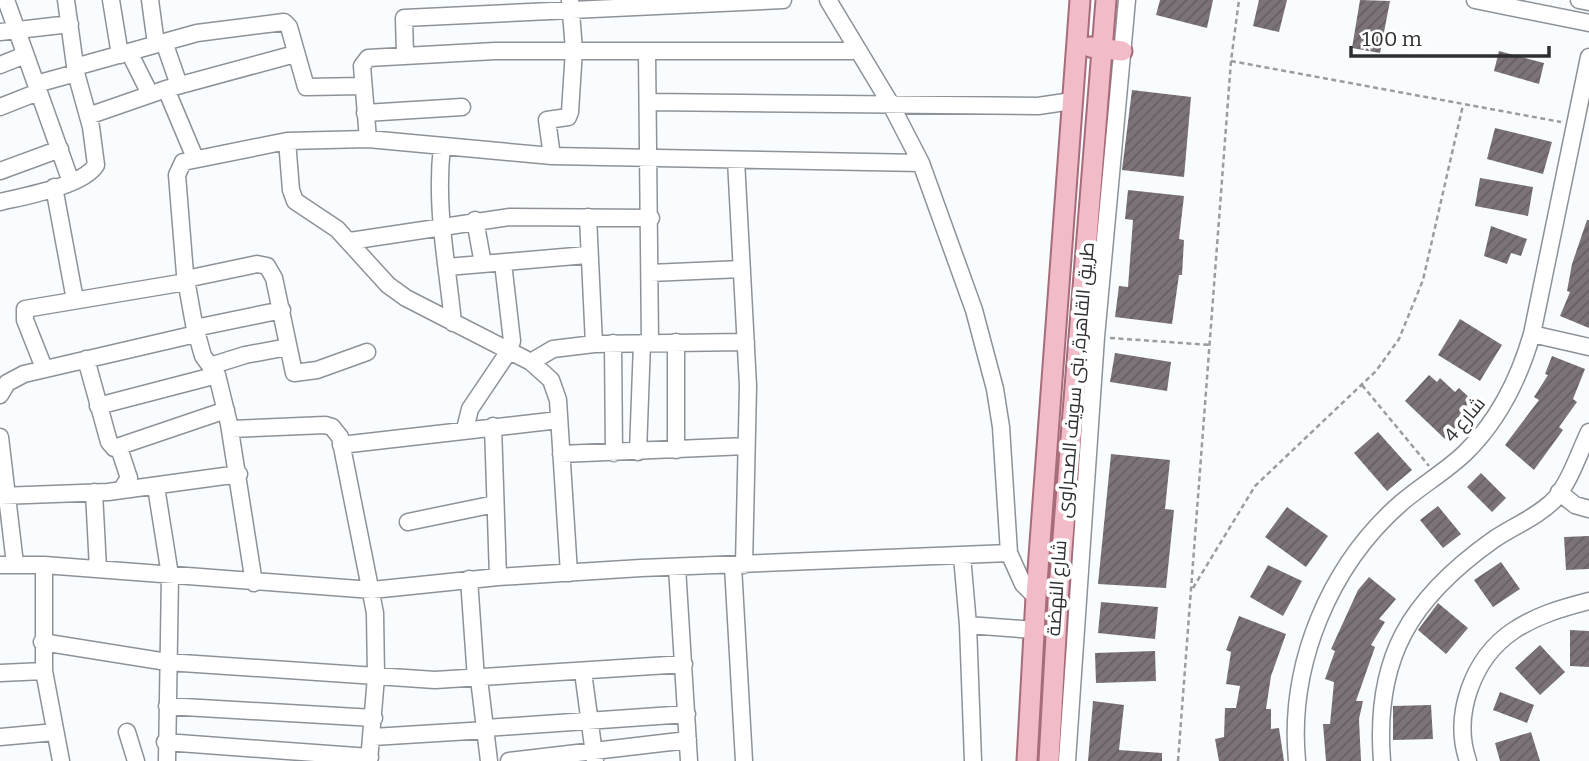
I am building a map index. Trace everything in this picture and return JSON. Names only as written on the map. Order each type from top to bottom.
[{"type":"main road","name":"طريق القاهرة, بنى سويف الصحراوى","points":[[1027,761],[1036,597],[1080,0]]},
{"type":"main road","name":"طريق القاهرة, بنى سويف الصحراوى","points":[[1049,761],[1058,600],[1106,0]]},
{"type":"main road","points":[[1075,45],[1122,51]]},
{"type":"street","points":[[6,0],[7,31],[24,55],[71,182]]},
{"type":"street","points":[[60,149],[0,172],[5,201],[71,182],[91,172],[96,165],[88,116],[76,70],[66,0]]},
{"type":"street","points":[[111,0],[125,53],[165,89]]},
{"type":"street","points":[[150,0],[160,43],[165,89],[195,158]]},
{"type":"street","points":[[402,0],[405,54]]},
{"type":"street","points":[[404,18],[571,6],[783,0]]},
{"type":"street","points":[[828,0],[890,103],[921,163],[974,310],[995,389],[1005,470],[1009,553],[1023,584],[1036,597]]},
{"type":"street","name":"شارع النهضة","points":[[1067,761],[1096,337],[1127,0]]},
{"type":"street","points":[[1475,0],[1589,23]]},
{"type":"street","points":[[1579,0],[1589,2]]},
{"type":"street","points":[[552,156],[546,122],[551,118],[569,115],[574,50],[571,6]]},
{"type":"street","points":[[0,107],[76,70],[125,53],[197,33],[284,22],[289,27],[306,87],[363,86]]},
{"type":"street","points":[[7,31],[71,24]]},
{"type":"street","points":[[368,139],[363,86],[364,60],[405,54],[574,50],[859,51]]},
{"type":"street","points":[[638,452],[650,273],[647,52]]},
{"type":"street","points":[[88,116],[165,89],[296,54]]},
{"type":"street","points":[[0,65],[24,55]]},
{"type":"street","name":"شارع 4","points":[[1297,761],[1297,698],[1306,654],[1322,611],[1343,572],[1370,535],[1401,503],[1464,454],[1494,418],[1522,367],[1532,334],[1589,57]]},
{"type":"street","points":[[648,102],[1038,106],[1072,101]]},
{"type":"street","points":[[365,113],[462,107]]},
{"type":"street","points":[[254,583],[239,474],[226,410],[213,370],[203,356],[195,331],[186,280],[177,175],[183,162],[287,141],[368,139],[552,156],[921,163]]},
{"type":"street","points":[[287,141],[295,201],[326,220],[350,241],[388,285],[453,323],[531,362],[556,388],[569,573]]},
{"type":"street","points":[[442,146],[438,188],[439,226],[453,323]]},
{"type":"street","points":[[736,160],[746,342],[746,446],[739,565],[744,761]]},
{"type":"street","points":[[54,187],[75,300]]},
{"type":"street","points":[[587,218],[594,344]]},
{"type":"street","points":[[350,241],[475,220],[651,218]]},
{"type":"street","points":[[475,220],[483,264]]},
{"type":"street","points":[[447,267],[587,255]]},
{"type":"street","points":[[465,429],[470,409],[509,351],[512,333],[503,263]]},
{"type":"street","points":[[44,368],[23,313],[35,306],[263,264],[274,278],[291,370],[296,373],[330,366],[368,352]]},
{"type":"street","points":[[650,273],[742,270]]},
{"type":"street","points":[[0,395],[14,378],[44,368],[282,310]]},
{"type":"street","points":[[1532,334],[1589,347]]},
{"type":"street","points":[[676,342],[676,450]]},
{"type":"street","points":[[531,362],[553,349],[594,344],[746,342]]},
{"type":"street","points":[[613,343],[614,453]]},
{"type":"street","points":[[98,406],[213,370],[245,355],[288,347]]},
{"type":"street","points":[[86,359],[110,444],[119,448],[226,410]]},
{"type":"street","points":[[341,445],[559,420]]},
{"type":"street","points":[[165,742],[295,756],[370,759],[376,677],[372,590],[336,431],[325,425],[230,429]]},
{"type":"street","points":[[493,426],[498,577]]},
{"type":"street","points":[[1382,761],[1380,732],[1383,692],[1393,658],[1413,614],[1460,565],[1554,500],[1589,432]]},
{"type":"street","points":[[0,437],[8,565],[44,565],[372,590],[498,577],[1009,553]]},
{"type":"street","points":[[561,454],[746,446]]},
{"type":"street","points":[[119,448],[129,478],[121,490]]},
{"type":"street","points":[[4,497],[156,487],[239,474]]},
{"type":"street","points":[[156,487],[170,575],[165,742],[167,761]]},
{"type":"street","points":[[94,492],[98,569]]},
{"type":"street","points":[[1559,492],[1575,505],[1589,509]]},
{"type":"street","points":[[408,522],[495,504]]},
{"type":"street","points":[[962,556],[968,625],[973,761]]},
{"type":"street","points":[[44,565],[44,671],[61,761]]},
{"type":"street","points":[[677,567],[688,761]]},
{"type":"street","points":[[469,579],[489,761]]},
{"type":"street","points":[[1468,761],[1462,726],[1466,699],[1481,663],[1511,632],[1552,610],[1589,601]]},
{"type":"street","points":[[968,625],[1034,630]]},
{"type":"street","points":[[42,642],[167,662],[376,677],[478,679],[684,664]]},
{"type":"street","points":[[0,673],[44,671]]},
{"type":"street","points":[[583,672],[594,755]]},
{"type":"street","points":[[167,706],[374,718]]},
{"type":"street","points":[[373,737],[687,714]]},
{"type":"street","points":[[0,737],[55,732]]},
{"type":"street","points":[[127,732],[136,761]]},
{"type":"street","points":[[509,761],[594,755],[688,740]]},
{"type":"path","points":[[1178,761],[1212,345],[1231,61],[1239,0]]},
{"type":"path","points":[[1231,61],[1575,125]]},
{"type":"path","points":[[1192,591],[1255,486],[1362,385],[1399,339],[1423,280],[1463,105]]},
{"type":"path","points":[[1096,337],[1212,345]]},
{"type":"path","points":[[1362,385],[1437,476]]},
{"type":"building","points":[[1160,0],[1213,0],[1207,28],[1156,15]]},
{"type":"building","points":[[1259,0],[1287,0],[1279,32],[1253,26]]},
{"type":"building","points":[[1360,0],[1390,1],[1380,53],[1352,48]]},
{"type":"building","points":[[1499,51],[1544,63],[1539,84],[1494,71]]},
{"type":"building","points":[[1132,90],[1191,97],[1184,177],[1122,170]]},
{"type":"building","points":[[1495,128],[1552,142],[1543,174],[1487,159]]},
{"type":"building","points":[[1480,178],[1533,187],[1528,216],[1475,206]]},
{"type":"building","points":[[1128,190],[1184,196],[1179,239],[1184,240],[1182,275],[1179,275],[1172,324],[1115,317],[1119,286],[1128,287],[1133,220],[1125,219]]},
{"type":"building","points":[[1587,220],[1589,328],[1560,316],[1570,292],[1567,291],[1572,264]]},
{"type":"building","points":[[1491,226],[1527,239],[1521,256],[1511,253],[1507,264],[1484,256]]},
{"type":"building","points":[[1460,319],[1502,345],[1480,381],[1438,355]]},
{"type":"building","points":[[1115,353],[1171,362],[1167,391],[1110,382]]},
{"type":"building","points":[[1552,356],[1585,369],[1573,399],[1577,402],[1559,427],[1563,430],[1534,470],[1505,445],[1539,400],[1534,397],[1548,375],[1545,374]]},
{"type":"building","points":[[1429,375],[1437,382],[1440,378],[1455,392],[1459,388],[1472,400],[1466,406],[1472,411],[1445,439],[1405,401]]},
{"type":"building","points":[[1378,432],[1412,470],[1387,491],[1354,453]]},
{"type":"building","points":[[1111,454],[1170,460],[1165,509],[1174,510],[1166,588],[1098,584]]},
{"type":"building","points":[[1481,473],[1506,498],[1492,512],[1467,487]]},
{"type":"building","points":[[1438,506],[1461,534],[1443,548],[1420,520]]},
{"type":"building","points":[[1287,507],[1328,536],[1306,567],[1265,537]]},
{"type":"building","points":[[1589,536],[1589,569],[1566,570],[1564,537]]},
{"type":"building","points":[[1501,562],[1520,589],[1493,607],[1474,580]]},
{"type":"building","points":[[1268,565],[1302,581],[1283,616],[1250,597]]},
{"type":"building","points":[[1369,577],[1396,599],[1379,619],[1385,622],[1371,645],[1375,647],[1356,701],[1363,701],[1359,719],[1361,761],[1326,761],[1323,724],[1330,724],[1334,682],[1325,679],[1335,651],[1331,649],[1358,590]]},
{"type":"building","points":[[1101,602],[1158,607],[1155,639],[1098,633]]},
{"type":"building","points":[[1438,603],[1468,628],[1446,654],[1418,630]]},
{"type":"building","points":[[1239,616],[1286,634],[1271,676],[1266,709],[1271,709],[1271,729],[1279,728],[1284,761],[1219,761],[1215,739],[1224,737],[1225,708],[1236,708],[1240,686],[1226,684],[1231,652],[1226,650]]},
{"type":"building","points":[[1570,630],[1589,631],[1589,667],[1570,666]]},
{"type":"building","points":[[1540,645],[1565,672],[1540,695],[1515,668]]},
{"type":"building","points":[[1155,651],[1156,681],[1096,683],[1095,653]]},
{"type":"building","points":[[1500,692],[1534,705],[1527,723],[1493,710]]},
{"type":"building","points":[[1093,701],[1124,705],[1119,750],[1162,753],[1162,761],[1088,761]]},
{"type":"building","points":[[1431,705],[1433,739],[1393,740],[1393,706]]},
{"type":"building","points":[[1531,732],[1540,761],[1500,761],[1495,743]]}]
